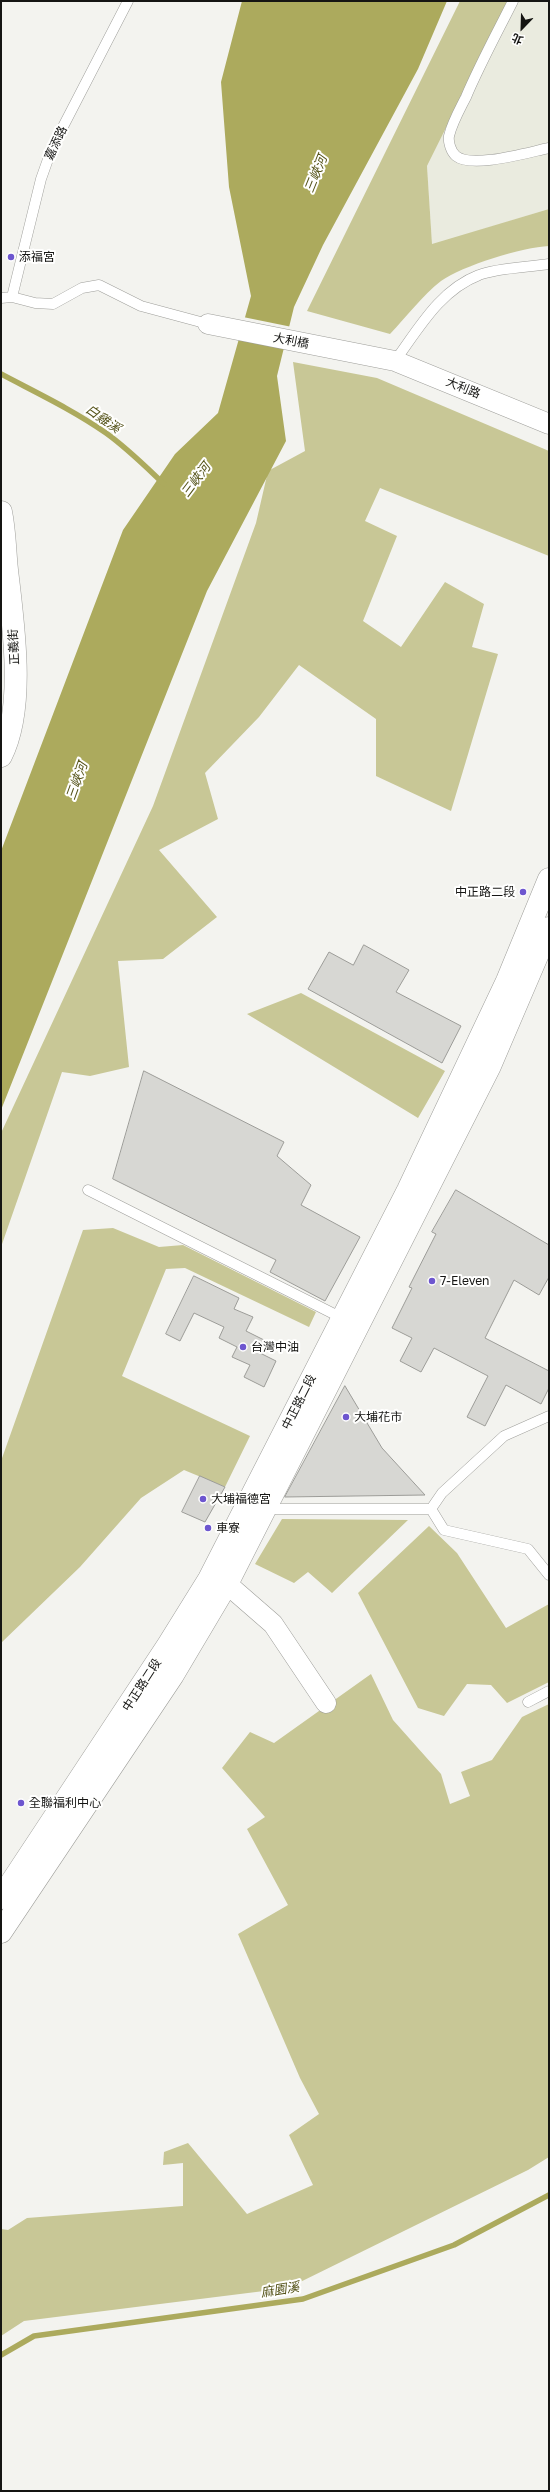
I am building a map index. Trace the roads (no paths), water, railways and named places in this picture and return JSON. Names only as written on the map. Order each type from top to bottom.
[{"type":"main road","name":"正義街","points":[[1,512],[13,626],[15,674],[12,723],[1,756]]},
{"type":"main road","name":"中正路二段","points":[[1,1898],[164,1651],[209,1579],[473,1056],[507,981],[549,879]]},
{"type":"main road","name":"中正路二段","points":[[1,1932],[173,1675],[226,1584],[266,1509],[490,1066],[549,928]]},
{"type":"street","name":"大利橋","points":[[208,324],[375,358]]},
{"type":"street","name":"大利路","points":[[375,358],[395,361],[549,424]]},
{"type":"street","points":[[226,1584],[273,1624],[326,1703]]},
{"type":"lane","name":"嘉添路","points":[[12,296],[41,179],[52,148],[128,1]]},
{"type":"lane","points":[[513,1],[482,60],[456,119],[449,138],[450,147],[456,156],[466,160],[484,160],[549,148]]},
{"type":"lane","points":[[395,361],[428,316],[452,289],[480,274],[549,264]]},
{"type":"lane","points":[[1,298],[12,296],[35,303],[54,304],[90,285],[99,285],[141,306],[208,324]]},
{"type":"lane","points":[[88,1190],[342,1318]]},
{"type":"lane","points":[[431,1509],[442,1493],[504,1436],[549,1416]]},
{"type":"lane","points":[[266,1509],[431,1509]]},
{"type":"lane","points":[[431,1509],[444,1530],[528,1549],[549,1575]]},
{"type":"lane","points":[[528,1702],[549,1691]]},
{"type":"water","name":"三峽河","points":[[242,1],[447,1],[418,69],[323,245],[294,307],[277,376],[286,441],[207,591],[1,1110],[1,851],[123,530],[175,454],[218,413],[251,296],[229,187],[221,82]]},
{"type":"waterway","name":"白雞溪","points":[[1,374],[68,409],[106,433],[129,451],[164,484]]},
{"type":"waterway","name":"麻園溪","points":[[1,2355],[34,2336],[303,2299],[454,2245],[549,2195]]},
{"type":"place","name":"添福宮","points":[[11,257]]},
{"type":"place","name":"中正路二段","points":[[523,892]]},
{"type":"place","name":"7-Eleven","points":[[432,1281]]},
{"type":"place","name":"台灣中油","points":[[243,1347]]},
{"type":"place","name":"大埔花市","points":[[346,1417]]},
{"type":"place","name":"大埔福德宮","points":[[203,1499]]},
{"type":"place","name":"車寮","points":[[208,1528]]},
{"type":"place","name":"全聯福利中心","points":[[21,1803]]}]
